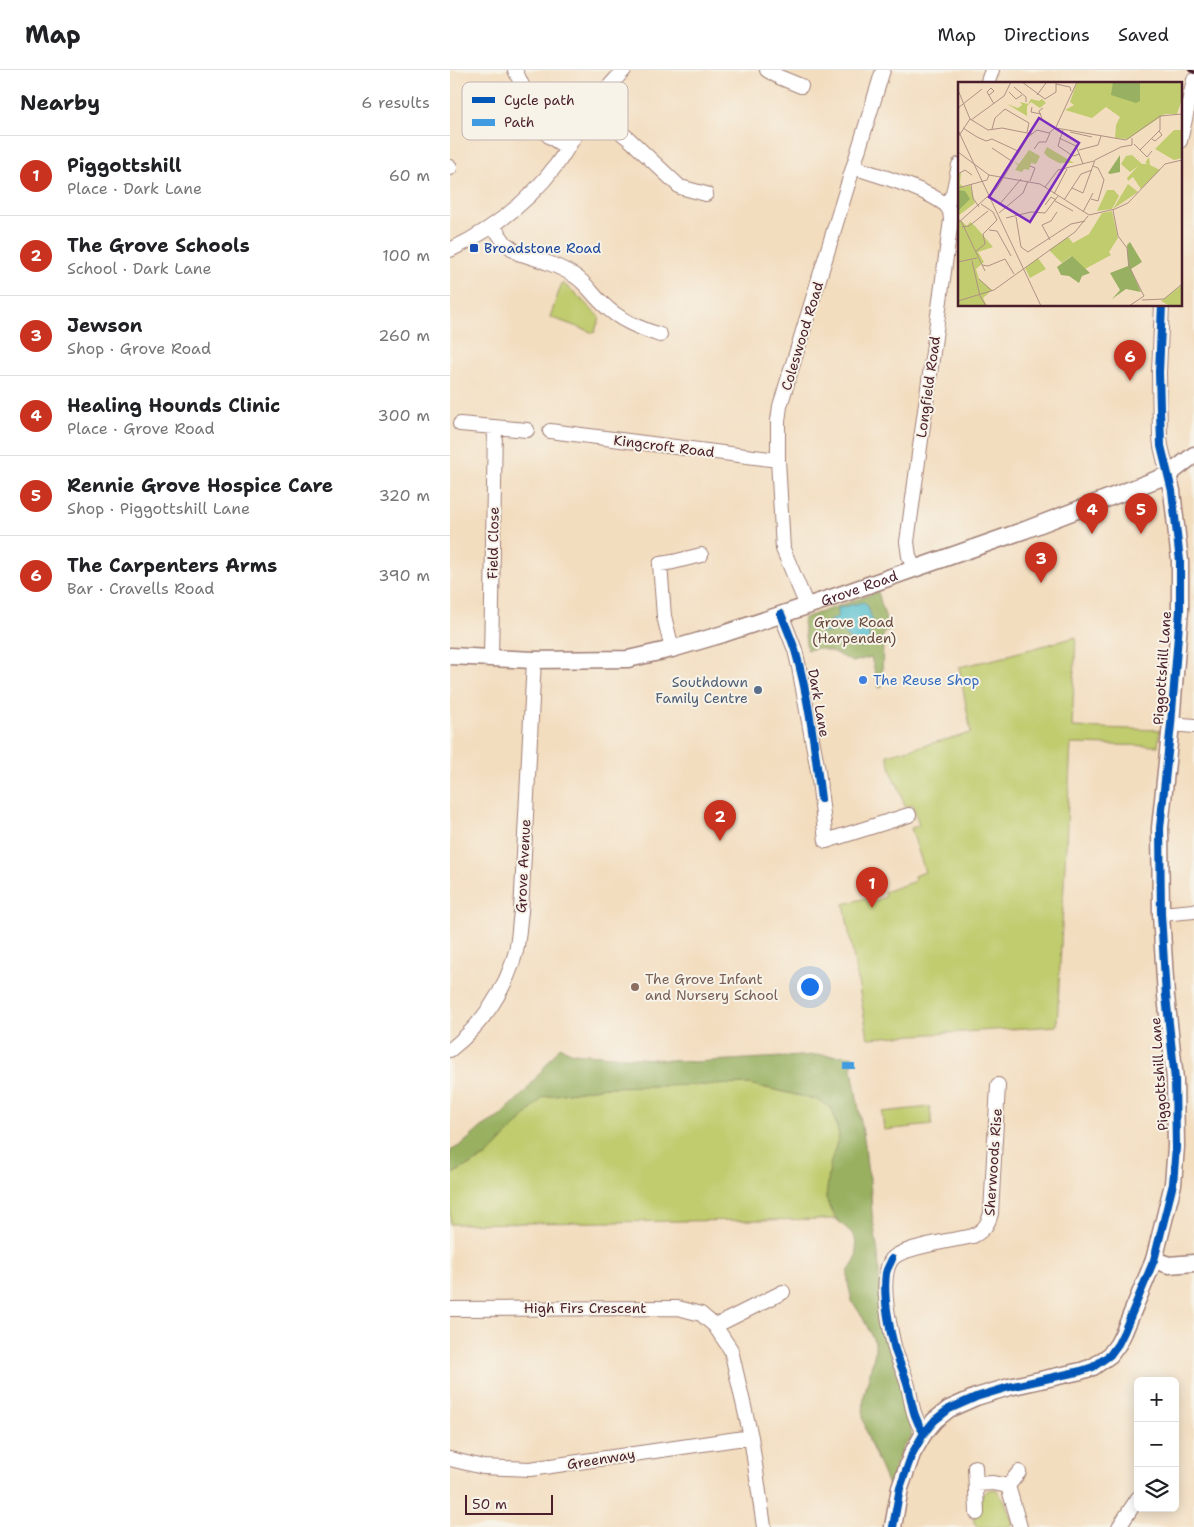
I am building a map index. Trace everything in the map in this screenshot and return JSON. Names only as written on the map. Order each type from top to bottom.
[{"type":"street","points":[[515,70],[521,82]]},
{"type":"street","points":[[613,82],[624,70]]},
{"type":"street","points":[[767,70],[778,77],[801,86]]},
{"type":"street","name":"Coleswood Road","points":[[807,606],[784,549],[778,460],[780,406],[884,70]]},
{"type":"street","points":[[988,82],[992,70]]},
{"type":"street","points":[[1182,132],[1194,80]]},
{"type":"street","points":[[628,138],[680,187],[706,194]]},
{"type":"street","points":[[555,140],[567,148]]},
{"type":"street","points":[[450,250],[470,240],[510,214],[537,188],[572,140]]},
{"type":"street","points":[[853,167],[917,190],[946,205],[953,194],[958,170]]},
{"type":"street","name":"Longfield Road","points":[[914,569],[909,556],[907,542],[951,220],[950,211],[946,205]]},
{"type":"street","points":[[493,226],[511,248],[569,272],[588,286],[602,304],[613,313],[638,327],[660,335]]},
{"type":"street","points":[[1162,306],[1158,372],[1160,446],[1168,475]]},
{"type":"street","points":[[460,424],[527,430]]},
{"type":"street","name":"Field Close","points":[[491,659],[495,427]]},
{"type":"street","name":"Kingcroft Road","points":[[550,431],[778,460]]},
{"type":"street","name":"Grove Road","points":[[450,656],[534,660],[628,659],[672,649],[807,606],[1025,530],[1168,475],[1194,455]]},
{"type":"street","name":"Piggottshill Lane","points":[[893,1527],[900,1488],[912,1454],[924,1433],[935,1420],[949,1409],[961,1403],[1009,1387],[1081,1371],[1102,1361],[1110,1355],[1121,1338],[1154,1260],[1173,1184],[1176,1146],[1175,1078],[1166,996],[1161,914],[1160,828],[1180,610],[1180,560],[1172,490],[1168,475]]},
{"type":"street","points":[[672,649],[664,616],[660,564],[701,555]]},
{"type":"street","name":"Dark Lane","points":[[781,614],[800,667],[818,771],[826,841],[909,815]]},
{"type":"street","name":"Grove Avenue","points":[[450,1050],[485,1016],[497,997],[516,951],[521,912],[534,660]]},
{"type":"street","points":[[1171,724],[1194,726]]},
{"type":"street","points":[[1161,914],[1194,911]]},
{"type":"street","name":"Sherwoods Rise","points":[[924,1433],[916,1422],[908,1386],[895,1349],[885,1284],[887,1271],[892,1259],[899,1254],[910,1249],[972,1236],[980,1232],[989,1221],[992,1213],[998,1085]]},
{"type":"street","points":[[1154,1260],[1169,1265],[1194,1263]]},
{"type":"street","points":[[715,1326],[783,1292]]},
{"type":"street","name":"High Firs Crescent","points":[[450,1309],[678,1308],[701,1314],[715,1326],[731,1350],[751,1437],[764,1527]]},
{"type":"street","name":"Greenway","points":[[450,1459],[482,1467],[530,1469],[751,1437]]},
{"type":"street","points":[[975,1467],[977,1513]]},
{"type":"street","points":[[1008,1486],[1019,1472]]},
{"type":"street","points":[[976,1484],[993,1483],[1008,1486]]},
{"type":"street","points":[[1008,1486],[1020,1527]]},
{"type":"street","points":[[1119,1527],[1134,1504]]},
{"type":"green space","points":[[562,283],[600,318],[594,333],[550,317]]},
{"type":"green space","name":"Grove Road (Harpenden)","points":[[878,592],[889,630],[883,634],[882,687],[879,688],[871,657],[853,662],[833,652],[818,648],[807,650],[803,622],[804,618]]},
{"type":"green space","points":[[1076,637],[1072,727],[1160,730],[1158,746],[1071,744],[1057,1026],[868,1038],[844,904],[866,898],[868,904],[885,897],[884,892],[915,881],[914,876],[925,872],[911,828],[919,826],[913,805],[905,807],[897,783],[895,783],[887,755],[971,733],[959,667],[1008,656]]},
{"type":"green space","points":[[560,1047],[573,1053],[693,1062],[818,1055],[852,1056],[852,1069],[870,1178],[872,1213],[878,1254],[882,1320],[909,1415],[912,1437],[903,1447],[888,1485],[869,1441],[863,1418],[864,1396],[875,1352],[875,1343],[852,1301],[848,1283],[848,1272],[855,1261],[857,1252],[855,1238],[836,1219],[826,1198],[830,1165],[839,1135],[832,1109],[818,1100],[749,1084],[605,1087],[543,1097],[487,1156],[450,1175],[450,1151],[461,1145],[483,1126],[499,1117],[525,1092]]},
{"type":"green space","points":[[749,1084],[818,1100],[832,1109],[839,1135],[826,1198],[836,1219],[450,1224],[450,1175],[487,1156],[543,1097],[605,1087]]},
{"type":"green space","points":[[930,1107],[932,1125],[884,1130],[882,1112]]},
{"type":"green space","points":[[996,1489],[1005,1502],[1013,1524],[1010,1525],[1011,1527],[977,1527],[973,1520],[982,1496],[989,1490]]},
{"type":"water","points":[[863,602],[867,604],[873,622],[869,629],[869,642],[866,645],[857,648],[842,629],[825,633],[819,631],[819,628],[838,616],[838,608]]},
{"type":"railway","points":[[1190,70],[1194,72]]},
{"type":"marked path","points":[[843,1066],[859,1066]]},
{"type":"cycle path","points":[[893,1527],[900,1488],[912,1454],[924,1433],[935,1420],[949,1409],[976,1397],[1009,1387],[1081,1371],[1093,1367],[1110,1355],[1124,1332],[1154,1260],[1173,1184],[1176,1147],[1175,1079],[1166,996],[1161,914],[1160,828],[1180,610],[1180,561],[1172,491],[1161,446],[1159,372],[1162,306]]},
{"type":"cycle path","points":[[781,614],[795,650],[804,686],[821,799]]},
{"type":"cycle path","points":[[892,1259],[886,1271],[885,1282],[889,1322],[895,1350],[907,1381],[915,1416],[924,1433]]},
{"type":"place","name":"Broadstone Road","points":[[474,248]]},
{"type":"place","name":"The Carpenters Arms","points":[[1130,381]]},
{"type":"place","name":"Healing Hounds Clinic","points":[[1092,534]]},
{"type":"place","name":"Rennie Grove Hospice Care","points":[[1141,534]]},
{"type":"place","name":"Jewson","points":[[1041,583]]},
{"type":"place","name":"The Reuse Shop","points":[[863,680]]},
{"type":"place","name":"Southdown Family Centre","points":[[758,690]]},
{"type":"place","name":"The Grove Schools","points":[[720,841]]},
{"type":"place","name":"Piggottshill","points":[[872,908]]},
{"type":"place","name":"The Grove Infant and Nursery School","points":[[635,987]]}]
